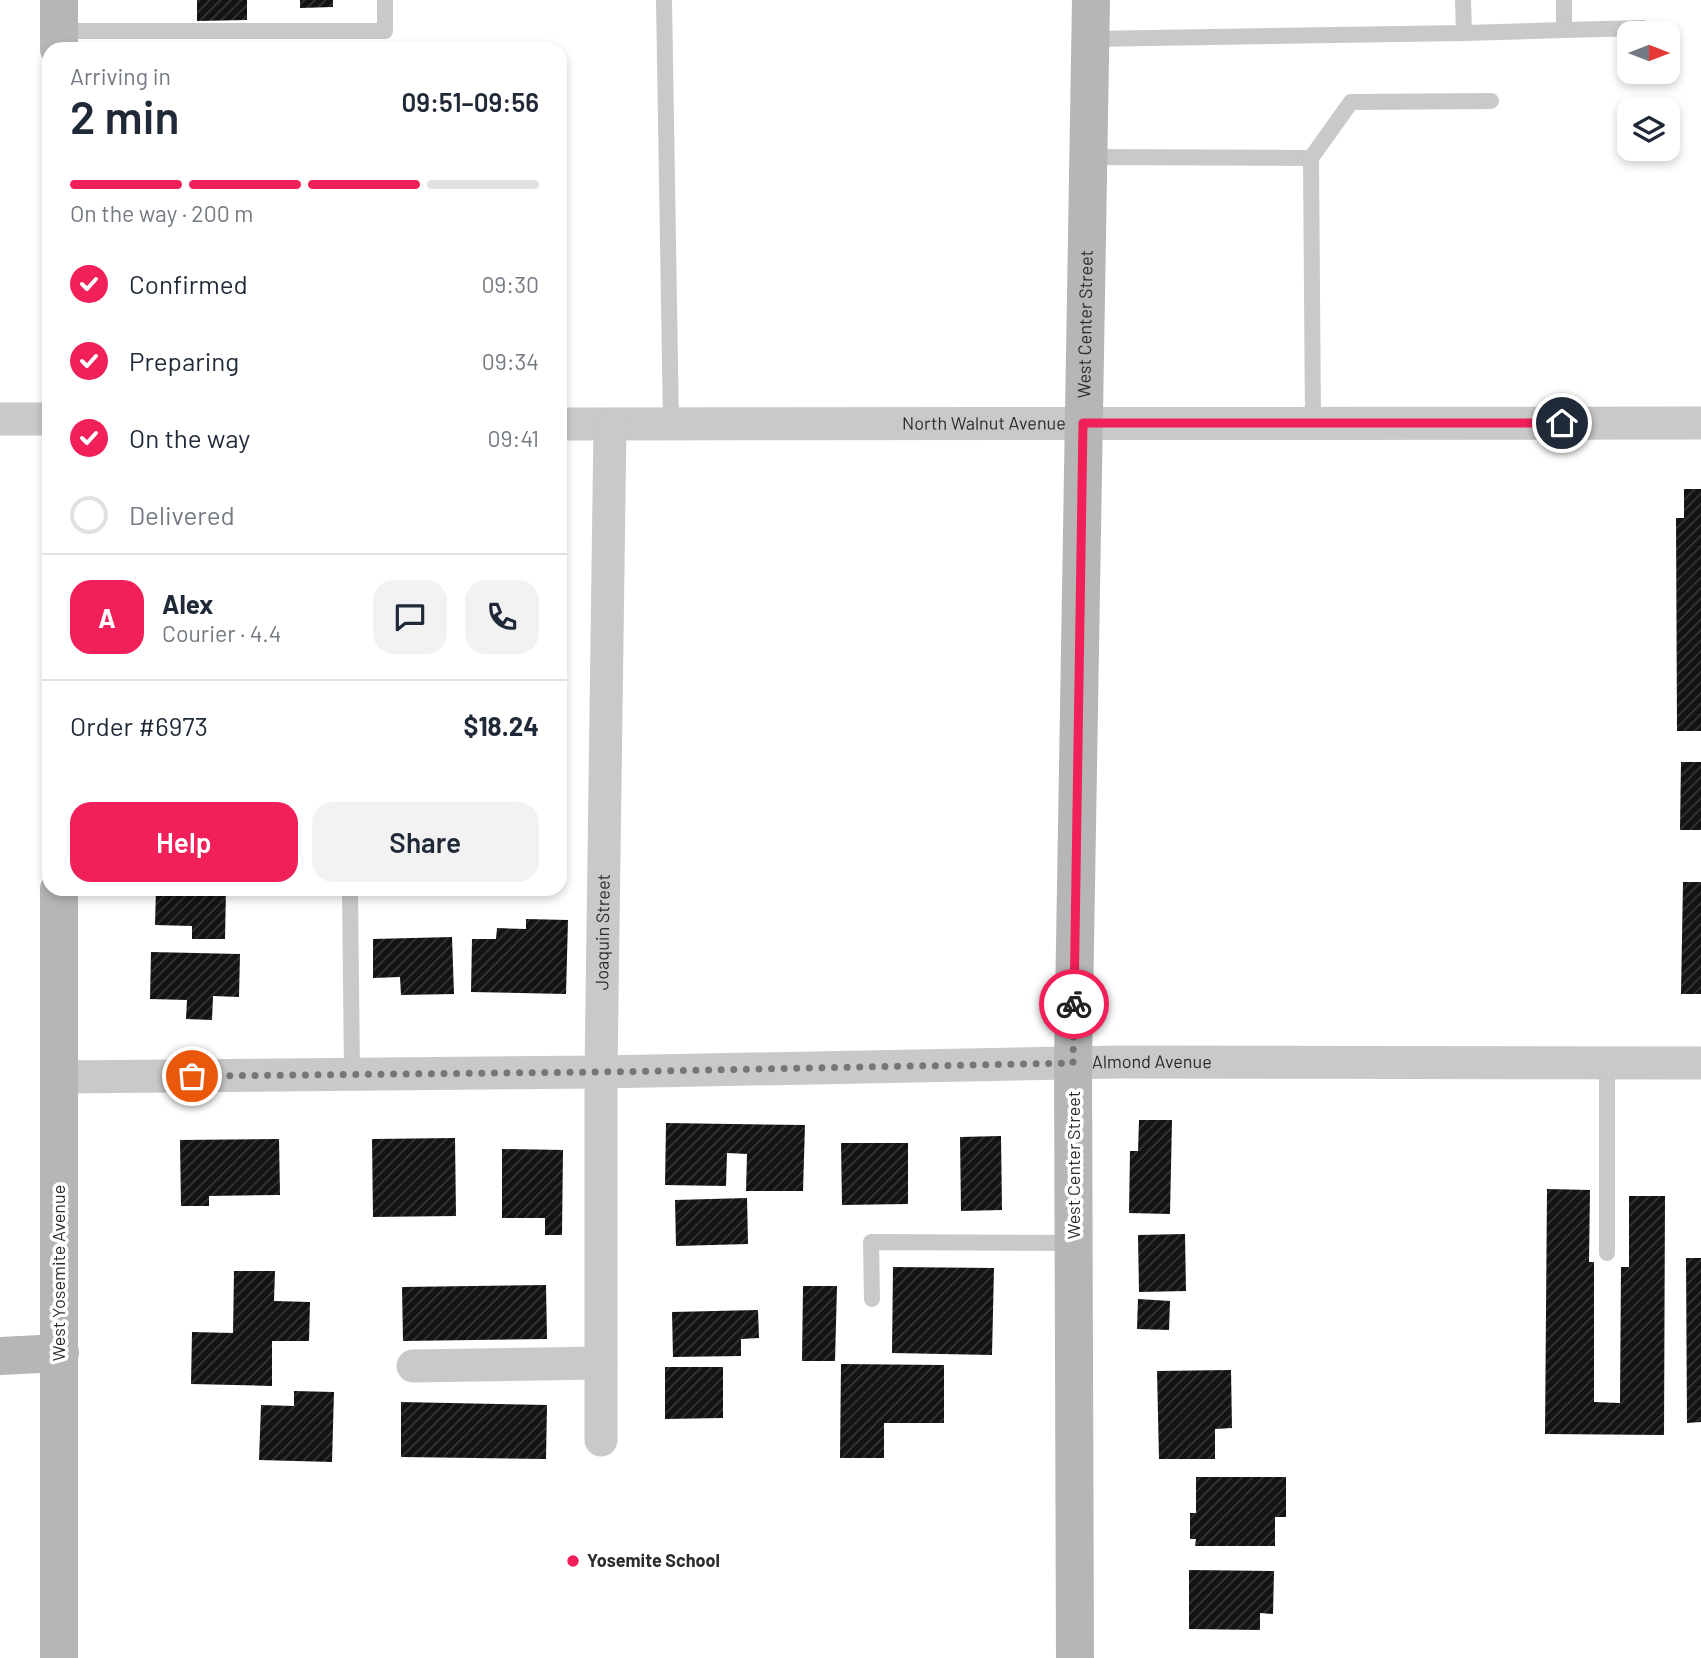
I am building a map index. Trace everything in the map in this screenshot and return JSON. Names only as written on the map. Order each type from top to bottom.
[{"type":"street","name":"West Center Street","points":[[1075,1658],[1073,1063],[1091,0]]},
{"type":"street","points":[[0,419],[42,419]]},
{"type":"street","name":"North Walnut Avenue","points":[[567,424],[1701,423]]},
{"type":"street","name":"Joaquin Street","points":[[601,1440],[601,1072],[610,425]]},
{"type":"street","name":"West Yosemite Avenue","points":[[59,896],[59,1658]]},
{"type":"street","name":"Almond Avenue","points":[[58,1077],[601,1072],[1073,1063],[1701,1063]]},
{"type":"street","points":[[0,1356],[60,1353]]},
{"type":"street","points":[[413,1366],[601,1363]]},
{"type":"lane","points":[[59,27],[386,31],[385,0]]},
{"type":"lane","points":[[664,0],[671,425]]},
{"type":"lane","points":[[1463,0],[1464,33]]},
{"type":"lane","points":[[1564,0],[1564,30]]},
{"type":"lane","points":[[1090,39],[1617,29]]},
{"type":"lane","points":[[1313,423],[1311,158],[1351,102],[1491,101]]},
{"type":"lane","points":[[1088,157],[1311,158]]},
{"type":"lane","points":[[350,896],[352,1074]]},
{"type":"lane","points":[[1606,1062],[1606,1253]]},
{"type":"lane","points":[[872,1299],[871,1242],[1074,1243]]},
{"type":"building","points":[[197,0],[247,0],[247,20],[197,21]]},
{"type":"building","points":[[300,0],[333,0],[333,7],[300,8]]},
{"type":"building","points":[[1684,489],[1701,489],[1701,731],[1677,731],[1676,518],[1684,518]]},
{"type":"building","points":[[1681,762],[1701,762],[1701,830],[1680,830]]},
{"type":"building","points":[[1683,882],[1701,882],[1701,994],[1681,994]]},
{"type":"building","points":[[156,896],[226,896],[225,939],[192,939],[192,926],[155,925]]},
{"type":"building","points":[[526,919],[568,920],[566,994],[471,992],[472,939],[496,939],[497,928],[526,929]]},
{"type":"building","points":[[452,937],[454,994],[401,995],[400,977],[373,978],[373,939]]},
{"type":"building","points":[[151,952],[240,954],[239,997],[213,996],[212,1020],[186,1019],[187,1000],[150,999]]},
{"type":"building","points":[[1139,1120],[1172,1120],[1170,1214],[1129,1213],[1130,1151],[1138,1151]]},
{"type":"building","points":[[666,1123],[805,1125],[803,1191],[746,1191],[747,1154],[727,1153],[726,1186],[665,1185]]},
{"type":"building","points":[[1001,1136],[1002,1210],[961,1211],[960,1137]]},
{"type":"building","points":[[455,1138],[456,1216],[373,1217],[372,1139]]},
{"type":"building","points":[[279,1139],[280,1195],[209,1196],[209,1206],[181,1206],[180,1140]]},
{"type":"building","points":[[841,1143],[908,1143],[908,1204],[842,1205]]},
{"type":"building","points":[[502,1149],[563,1150],[562,1235],[545,1235],[545,1218],[502,1218]]},
{"type":"building","points":[[1547,1189],[1590,1190],[1589,1262],[1594,1262],[1594,1402],[1620,1403],[1621,1267],[1629,1267],[1629,1196],[1665,1196],[1664,1435],[1545,1434]]},
{"type":"building","points":[[747,1198],[748,1244],[676,1246],[675,1200]]},
{"type":"building","points":[[1185,1234],[1186,1291],[1139,1292],[1138,1235]]},
{"type":"building","points":[[1686,1258],[1701,1258],[1701,1422],[1687,1423]]},
{"type":"building","points":[[893,1267],[994,1268],[992,1355],[892,1353]]},
{"type":"building","points":[[234,1271],[275,1271],[274,1301],[310,1302],[309,1341],[272,1341],[272,1386],[191,1384],[192,1332],[233,1333]]},
{"type":"building","points":[[546,1285],[547,1339],[403,1341],[402,1287]]},
{"type":"building","points":[[803,1286],[837,1286],[835,1361],[802,1361]]},
{"type":"building","points":[[1138,1299],[1170,1301],[1169,1330],[1137,1329]]},
{"type":"building","points":[[758,1310],[759,1338],[741,1339],[741,1356],[673,1357],[672,1312]]},
{"type":"building","points":[[841,1364],[944,1365],[944,1423],[884,1423],[884,1458],[840,1458]]},
{"type":"building","points":[[665,1367],[723,1367],[723,1418],[665,1419]]},
{"type":"building","points":[[1231,1370],[1232,1428],[1215,1429],[1215,1459],[1159,1459],[1157,1371]]},
{"type":"building","points":[[294,1391],[334,1392],[332,1462],[259,1460],[261,1405],[294,1406]]},
{"type":"building","points":[[401,1402],[547,1405],[546,1459],[401,1457]]},
{"type":"building","points":[[1196,1477],[1286,1477],[1286,1517],[1275,1517],[1275,1546],[1195,1546],[1196,1539],[1190,1539],[1190,1513],[1196,1513]]},
{"type":"building","points":[[1189,1570],[1274,1571],[1273,1614],[1260,1613],[1260,1630],[1189,1629]]},
{"type":"way so far","points":[[192,1076],[1073,1063],[1074,1004]]},
{"type":"place","name":"Yosemite School","points":[[573,1561]]},
{"type":"route","points":[[1074,1004],[1083,423],[1562,423]]}]
